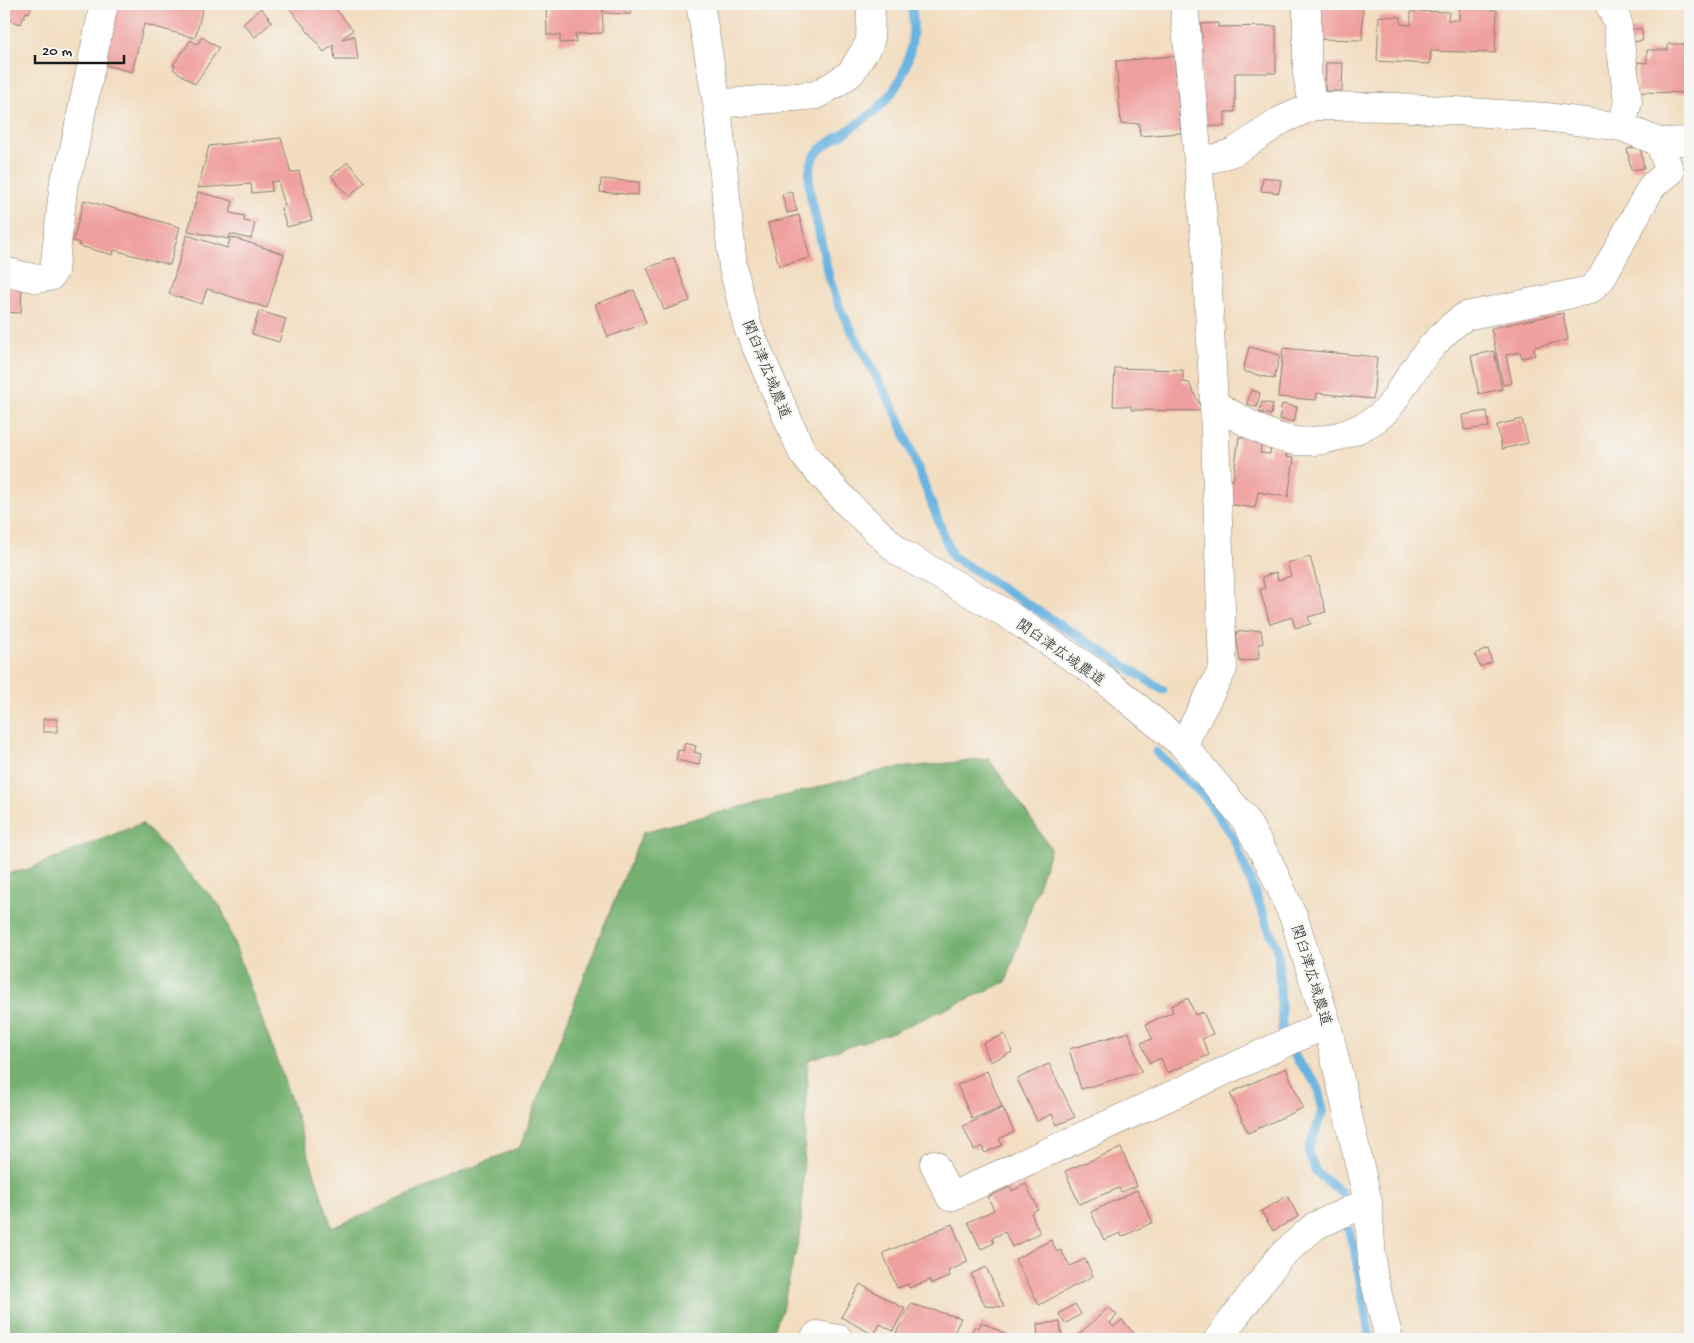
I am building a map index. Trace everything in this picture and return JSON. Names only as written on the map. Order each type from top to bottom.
[{"type":"street","points":[[4,271],[37,279],[50,278],[54,272],[64,181],[71,163],[104,4]]},
{"type":"street","name":"関臼津広域農道","points":[[700,4],[717,104],[733,268],[748,328],[803,454],[847,502],[899,552],[1007,614],[1097,674],[1183,745],[1244,818],[1269,862],[1294,918],[1327,1024],[1368,1202],[1372,1274],[1389,1339]]},
{"type":"street","points":[[717,104],[816,95],[852,73],[870,42],[871,4]]},
{"type":"street","points":[[1183,745],[1223,669],[1214,404],[1199,163],[1184,4]]},
{"type":"street","points":[[1307,4],[1307,74],[1313,106]]},
{"type":"street","points":[[1609,4],[1617,20],[1628,101],[1622,127]]},
{"type":"street","points":[[1199,163],[1234,152],[1282,120],[1313,106],[1396,106],[1546,117],[1622,127],[1659,142],[1690,141]]},
{"type":"street","points":[[1214,404],[1268,433],[1291,440],[1343,436],[1373,422],[1388,408],[1420,361],[1454,323],[1466,316],[1550,300],[1590,290],[1601,279],[1652,186],[1670,172],[1659,142]]},
{"type":"street","points":[[934,1164],[950,1197],[1327,1024]]},
{"type":"street","points":[[1218,1339],[1280,1257],[1316,1226],[1368,1202]]},
{"type":"street","points":[[814,1339],[816,1335],[839,1339]]},
{"type":"green space","points":[[989,759],[1051,848],[1006,982],[896,1031],[808,1060],[801,1229],[782,1310],[770,1339],[4,1339],[4,874],[26,870],[142,823],[221,907],[289,1094],[332,1228],[520,1147],[598,940],[643,832],[889,769]]},
{"type":"building","points":[[4,4],[33,4],[29,13],[26,12],[21,24],[4,18]]},
{"type":"building","points":[[114,4],[204,4],[195,38],[144,24],[132,72],[98,63]]},
{"type":"building","points":[[286,4],[332,4],[353,30],[342,39],[355,36],[358,60],[335,60],[333,45],[324,52]]},
{"type":"building","points":[[546,4],[602,4],[603,33],[575,34],[576,42],[560,43],[560,35],[547,35]]},
{"type":"building","points":[[604,4],[631,4],[631,14],[604,13]]},
{"type":"building","points":[[1319,4],[1363,4],[1362,40],[1318,39]]},
{"type":"building","points":[[261,8],[272,22],[255,37],[243,24]]},
{"type":"building","points":[[1459,8],[1497,10],[1495,53],[1431,51],[1430,64],[1377,61],[1379,16],[1401,17],[1401,24],[1411,25],[1411,11],[1449,12],[1448,20],[1459,20]]},
{"type":"building","points":[[1218,23],[1218,27],[1276,26],[1276,73],[1235,73],[1235,112],[1225,112],[1225,126],[1208,126],[1203,116],[1201,24]]},
{"type":"building","points":[[1641,28],[1643,40],[1630,43],[1627,31]]},
{"type":"building","points":[[202,37],[219,48],[195,84],[173,69],[175,66],[173,65],[191,40],[197,44]]},
{"type":"building","points":[[1668,44],[1690,44],[1690,93],[1637,92],[1638,62],[1647,63],[1647,50],[1668,50]]},
{"type":"building","points":[[1174,56],[1181,133],[1140,136],[1139,123],[1121,124],[1116,61]]},
{"type":"building","points":[[1326,63],[1343,63],[1342,91],[1325,91]]},
{"type":"building","points":[[281,138],[291,173],[299,171],[312,220],[287,227],[281,208],[285,206],[278,181],[271,182],[272,191],[252,193],[251,184],[198,188],[209,146]]},
{"type":"building","points":[[1640,146],[1644,168],[1631,170],[1627,149]]},
{"type":"building","points":[[348,162],[365,182],[349,197],[331,176]]},
{"type":"building","points":[[1263,177],[1281,180],[1279,193],[1261,191]]},
{"type":"building","points":[[601,179],[639,182],[638,195],[600,192]]},
{"type":"building","points":[[198,192],[233,201],[230,213],[245,216],[244,221],[255,223],[251,239],[230,234],[229,239],[188,231]]},
{"type":"building","points":[[792,192],[797,211],[787,213],[782,194]]},
{"type":"building","points":[[84,200],[180,227],[170,265],[114,250],[113,255],[79,246],[80,243],[73,241]]},
{"type":"building","points":[[799,215],[810,258],[779,266],[768,223]]},
{"type":"building","points":[[187,235],[227,248],[231,237],[284,254],[267,308],[207,289],[202,304],[169,294]]},
{"type":"building","points":[[674,258],[690,301],[664,310],[647,268]]},
{"type":"building","points":[[4,283],[22,284],[21,313],[4,312]]},
{"type":"building","points":[[634,290],[646,323],[608,337],[595,304]]},
{"type":"building","points":[[259,311],[286,319],[279,342],[252,334]]},
{"type":"building","points":[[1563,313],[1568,340],[1534,347],[1535,355],[1522,358],[1520,352],[1506,355],[1512,383],[1503,385],[1491,328]]},
{"type":"building","points":[[1249,347],[1280,355],[1274,379],[1243,371]]},
{"type":"building","points":[[1283,348],[1377,357],[1373,399],[1317,393],[1316,400],[1278,397]]},
{"type":"building","points":[[1494,351],[1502,389],[1479,394],[1471,356]]},
{"type":"building","points":[[1115,368],[1183,370],[1183,382],[1189,383],[1203,411],[1131,410],[1131,406],[1113,406]]},
{"type":"building","points":[[1251,390],[1260,393],[1257,407],[1247,404]]},
{"type":"building","points":[[1262,402],[1273,404],[1271,415],[1259,412]]},
{"type":"building","points":[[1282,404],[1297,407],[1294,422],[1279,419]]},
{"type":"building","points":[[1487,411],[1489,427],[1464,430],[1462,415]]},
{"type":"building","points":[[1522,419],[1528,443],[1502,449],[1497,425]]},
{"type":"building","points":[[1239,437],[1262,441],[1260,453],[1270,454],[1271,447],[1287,449],[1286,457],[1294,458],[1288,497],[1258,492],[1255,508],[1226,504],[1230,480],[1233,480]]},
{"type":"building","points":[[1310,557],[1326,612],[1308,617],[1311,624],[1295,628],[1292,617],[1270,624],[1260,590],[1265,588],[1262,577],[1276,572],[1278,580],[1291,576],[1287,563]]},
{"type":"building","points":[[1261,630],[1263,644],[1258,644],[1259,659],[1240,662],[1236,632]]},
{"type":"building","points":[[1488,649],[1492,662],[1480,667],[1475,654]]},
{"type":"building","points":[[43,719],[57,719],[57,732],[43,732]]},
{"type":"building","points":[[685,743],[696,746],[694,752],[701,754],[699,765],[676,760],[678,750],[683,751]]},
{"type":"building","points":[[1188,998],[1195,1015],[1203,1012],[1213,1034],[1202,1039],[1209,1055],[1167,1073],[1161,1058],[1150,1063],[1141,1043],[1152,1039],[1146,1024],[1173,1012],[1171,1006]]},
{"type":"building","points":[[1129,1032],[1141,1072],[1081,1089],[1069,1049]]},
{"type":"building","points":[[1005,1034],[1012,1052],[990,1062],[983,1043]]},
{"type":"building","points":[[1049,1064],[1075,1117],[1057,1125],[1052,1114],[1037,1121],[1017,1079]]},
{"type":"building","points":[[1286,1068],[1303,1108],[1248,1133],[1230,1093]]},
{"type":"building","points":[[987,1071],[1002,1106],[972,1119],[957,1085]]},
{"type":"building","points":[[1003,1108],[1014,1132],[999,1139],[1002,1145],[985,1153],[982,1146],[974,1150],[963,1126]]},
{"type":"building","points":[[1121,1148],[1137,1186],[1121,1192],[1119,1188],[1079,1204],[1065,1171]]},
{"type":"building","points":[[1026,1184],[1038,1209],[1031,1213],[1040,1233],[1012,1247],[1005,1232],[992,1238],[994,1243],[981,1249],[968,1222],[994,1210],[988,1197],[1010,1187],[1012,1191]]},
{"type":"building","points":[[1137,1190],[1153,1222],[1122,1237],[1120,1233],[1104,1240],[1091,1212]]},
{"type":"building","points":[[1287,1196],[1299,1216],[1273,1231],[1261,1211]]},
{"type":"building","points":[[952,1224],[968,1262],[948,1271],[950,1276],[932,1284],[930,1280],[909,1288],[908,1284],[897,1288],[883,1253]]},
{"type":"building","points":[[1051,1240],[1057,1252],[1061,1250],[1070,1266],[1085,1259],[1093,1276],[1039,1305],[1015,1259]]},
{"type":"building","points":[[986,1267],[1004,1307],[985,1306],[971,1274]]},
{"type":"building","points":[[860,1284],[905,1309],[893,1331],[880,1324],[874,1335],[841,1317]]},
{"type":"building","points":[[911,1304],[961,1318],[951,1339],[893,1339]]},
{"type":"building","points":[[1075,1304],[1081,1314],[1065,1324],[1059,1314]]},
{"type":"building","points":[[1109,1307],[1117,1315],[1110,1323],[1114,1327],[1122,1320],[1138,1338],[1077,1339],[1076,1337]]},
{"type":"building","points":[[981,1322],[1006,1334],[1003,1339],[968,1339],[975,1326],[979,1328]]},
{"type":"building","points":[[1060,1322],[1062,1339],[1038,1339],[1037,1324]]},
{"type":"waterway","points":[[911,4],[913,18],[911,46],[908,61],[896,87],[874,112],[818,151],[810,169],[810,193],[830,281],[841,311],[898,417],[952,556],[1163,690]]},
{"type":"waterway","points":[[1156,752],[1205,797],[1234,839],[1278,952],[1282,1028],[1297,1060],[1316,1083],[1323,1110],[1308,1151],[1316,1172],[1342,1193]]},
{"type":"waterway","points":[[1348,1228],[1355,1253],[1370,1339]]}]
